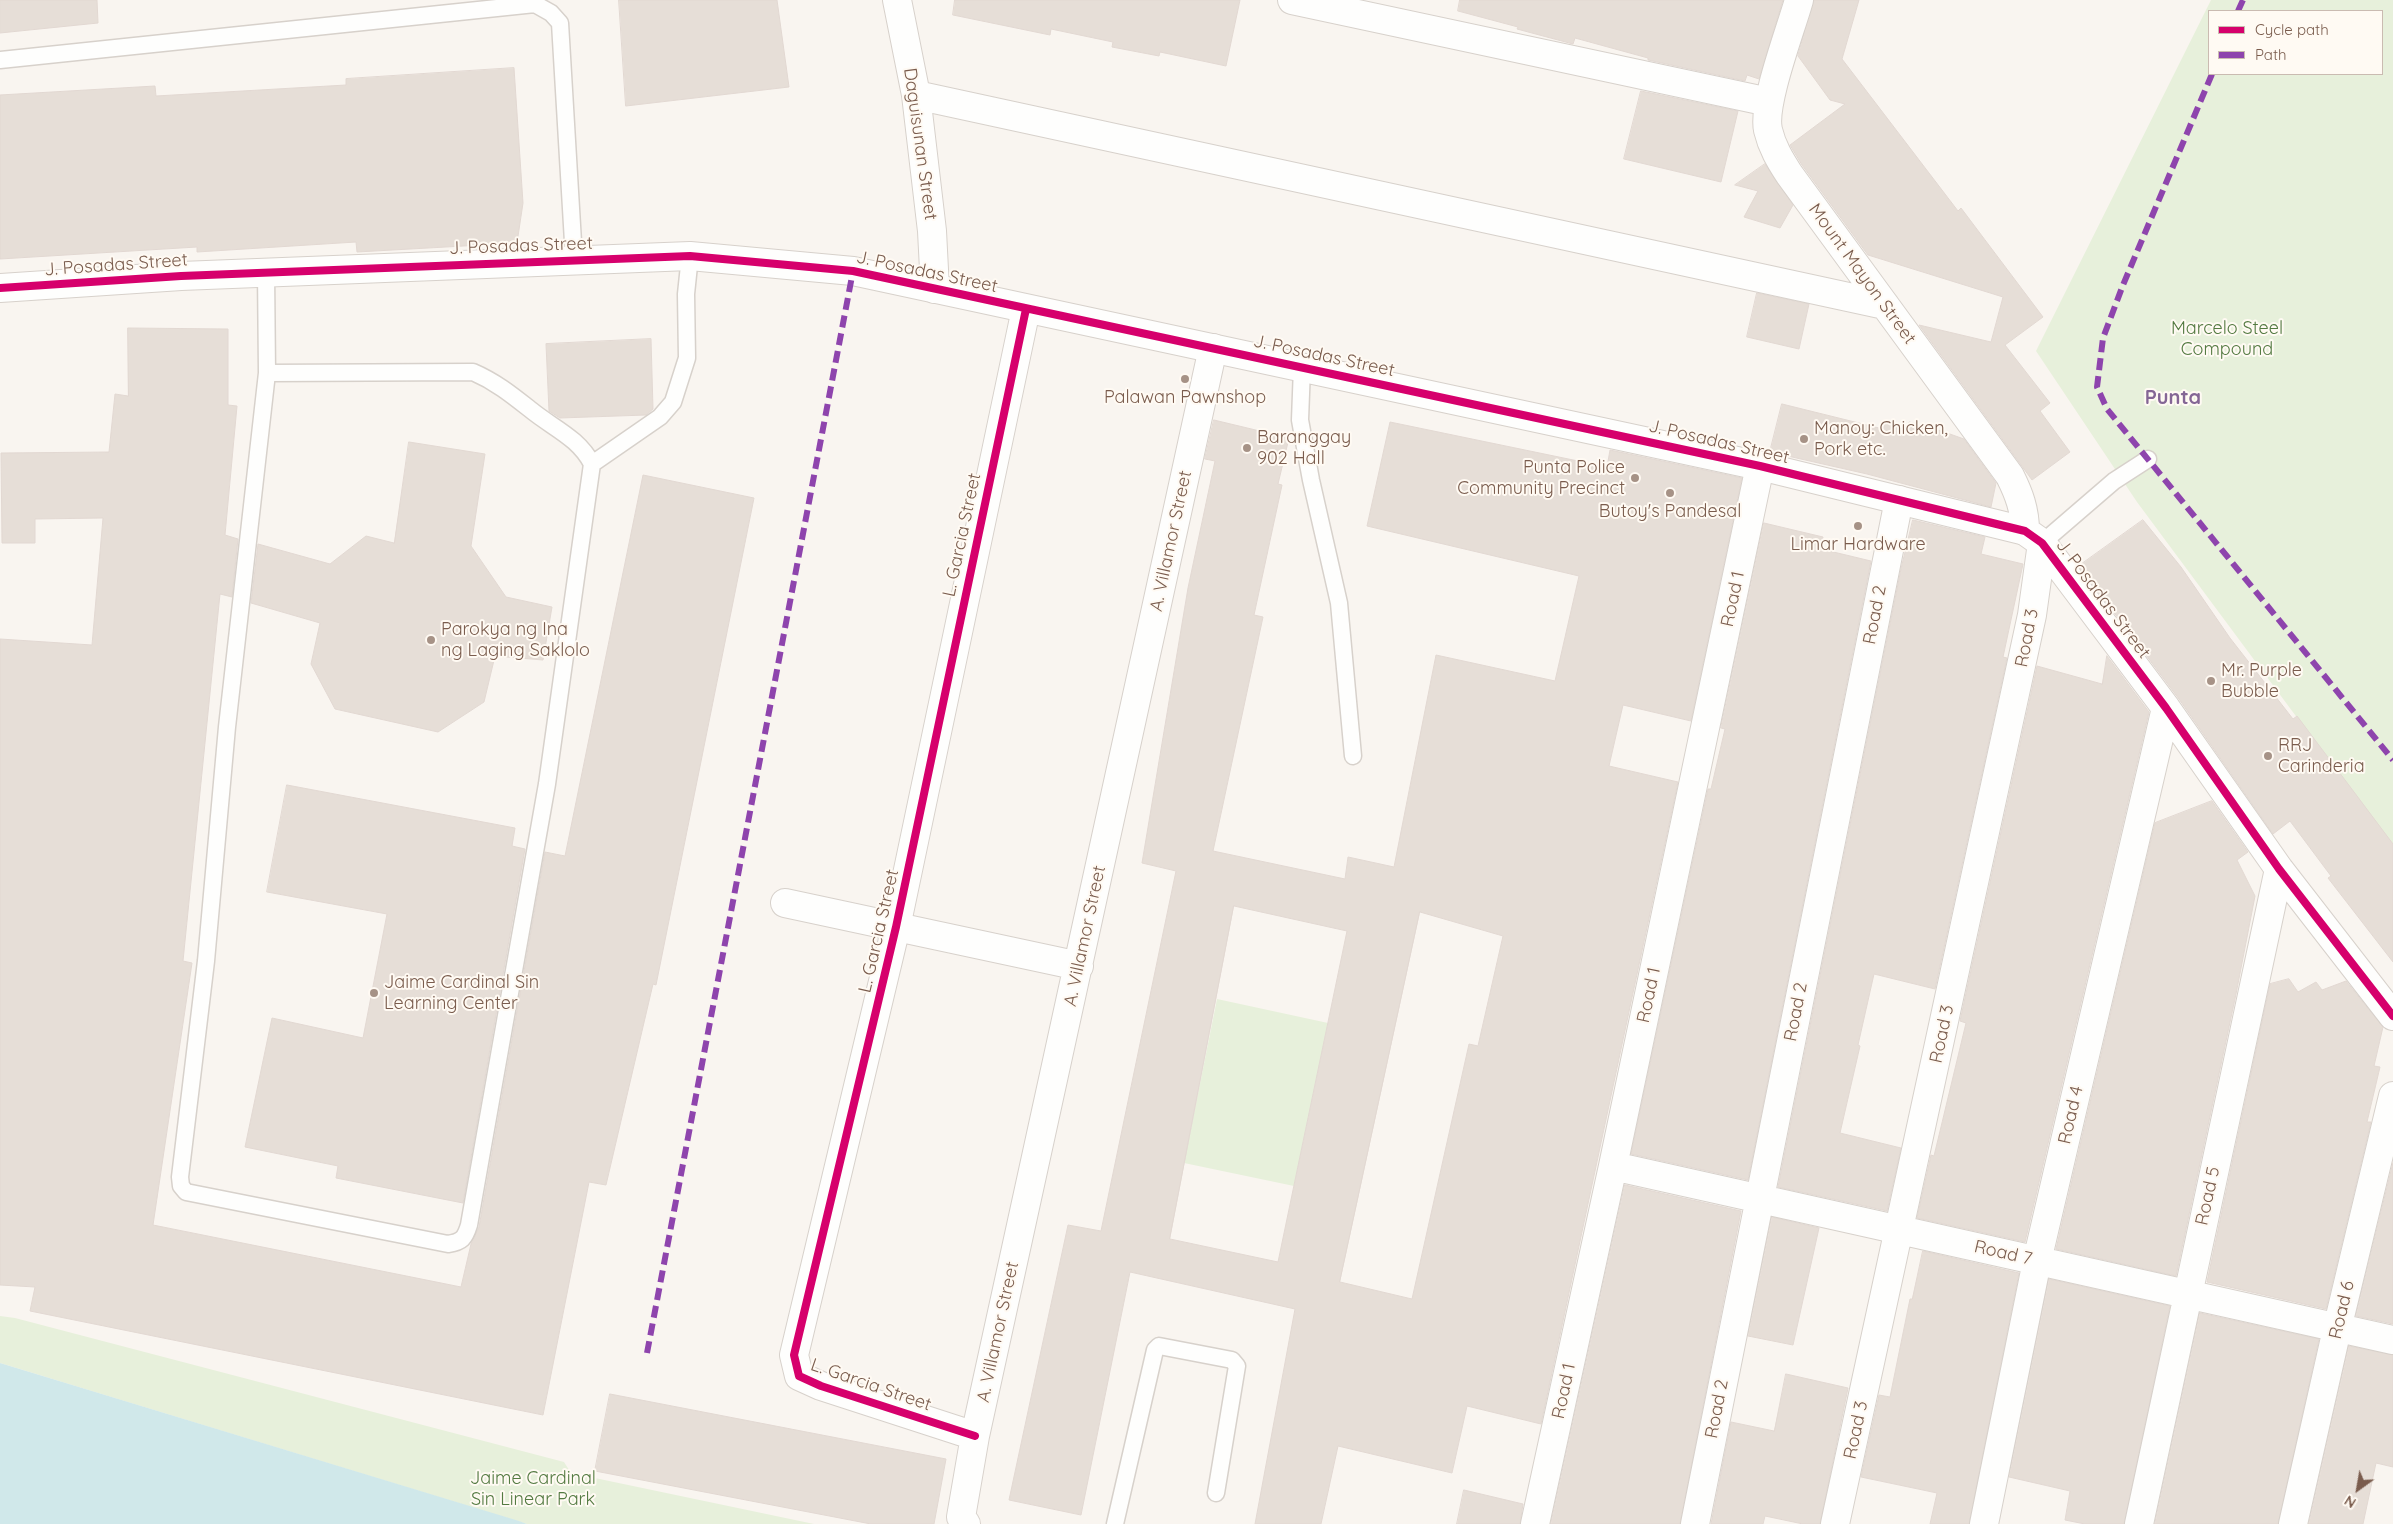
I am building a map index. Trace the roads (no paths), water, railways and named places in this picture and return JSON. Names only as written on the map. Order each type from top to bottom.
[{"type":"street","name":"Daguisunan Street","points":[[897,0],[916,95],[932,231],[935,288]]},
{"type":"street","points":[[1292,0],[1769,102]]},
{"type":"street","name":"Mount Mayon Street","points":[[1799,0],[1769,102],[1767,128],[1774,150],[1789,174],[2010,476],[2020,497],[2033,537]]},
{"type":"street","points":[[916,95],[1885,305]]},
{"type":"street","name":"J. Posadas Street","points":[[0,288],[266,272],[690,256],[852,271],[1760,466],[1899,500],[2033,537],[2166,708],[2279,869],[2393,1016]]},
{"type":"street","name":"L. Garcia Street","points":[[975,1436],[821,1386],[798,1376],[794,1354],[896,927],[1026,309]]},
{"type":"street","name":"A. Villamor Street","points":[[966,1524],[961,1517],[975,1436],[1213,348]]},
{"type":"street","name":"Road 1","points":[[1535,1524],[1613,1166],[1760,466]]},
{"type":"street","name":"Road 2","points":[[1695,1524],[1758,1198],[1899,500]]},
{"type":"street","name":"Road 3","points":[[1836,1524],[2032,615],[2033,537]]},
{"type":"street","name":"Road 4","points":[[1984,1524],[2037,1261],[2166,708]]},
{"type":"street","name":"Road 5","points":[[2139,1524],[2279,869]]},
{"type":"street","points":[[784,903],[1079,966]]},
{"type":"street","name":"Road 6","points":[[2293,1524],[2337,1329],[2393,1096]]},
{"type":"street","name":"Road 7","points":[[1613,1166],[2393,1340]]},
{"type":"lane","points":[[0,60],[535,4],[551,13],[560,23],[574,259]]},
{"type":"lane","points":[[592,464],[653,422],[673,402],[687,358],[686,294],[690,256]]},
{"type":"lane","points":[[266,272],[267,373],[227,728],[206,961],[180,1178],[181,1186],[186,1192],[448,1244],[458,1243],[465,1238],[469,1225],[547,784],[592,464],[586,452],[575,441],[532,411],[516,396],[473,372],[267,373]]},
{"type":"lane","points":[[1302,367],[1300,420],[1311,480],[1339,603],[1354,756]]},
{"type":"lane","points":[[2033,537],[2148,460]]},
{"type":"lane","points":[[1115,1524],[1155,1350],[1159,1346],[1232,1360],[1237,1366],[1216,1493]]},
{"type":"water","points":[[0,1363],[519,1521],[527,1524],[0,1524]]},
{"type":"place","name":"Palawan Pawnshop","points":[[1185,379]]},
{"type":"place","name":"Manoy: Chicken, Pork etc.","points":[[1804,439]]},
{"type":"place","name":"Baranggay 902 Hall","points":[[1247,448]]},
{"type":"place","name":"Punta Police Community Precinct","points":[[1635,478]]},
{"type":"place","name":"Butoy's Pandesal","points":[[1670,493]]},
{"type":"place","name":"Limar Hardware","points":[[1858,526]]},
{"type":"place","name":"Parokya ng Ina ng Laging Saklolo","points":[[431,640]]},
{"type":"place","name":"Mr. Purple Bubble","points":[[2211,681]]},
{"type":"place","name":"RRJ Carinderia","points":[[2268,756]]},
{"type":"place","name":"Jaime Cardinal Sin Learning Center","points":[[374,993]]},
{"type":"district","name":"Punta","points":[[2173,398]]},
{"type":"park label","name":"Marcelo Steel Compound","points":[[2227,339]]},
{"type":"park label","name":"Jaime Cardinal Sin Linear Park","points":[[533,1489]]}]
